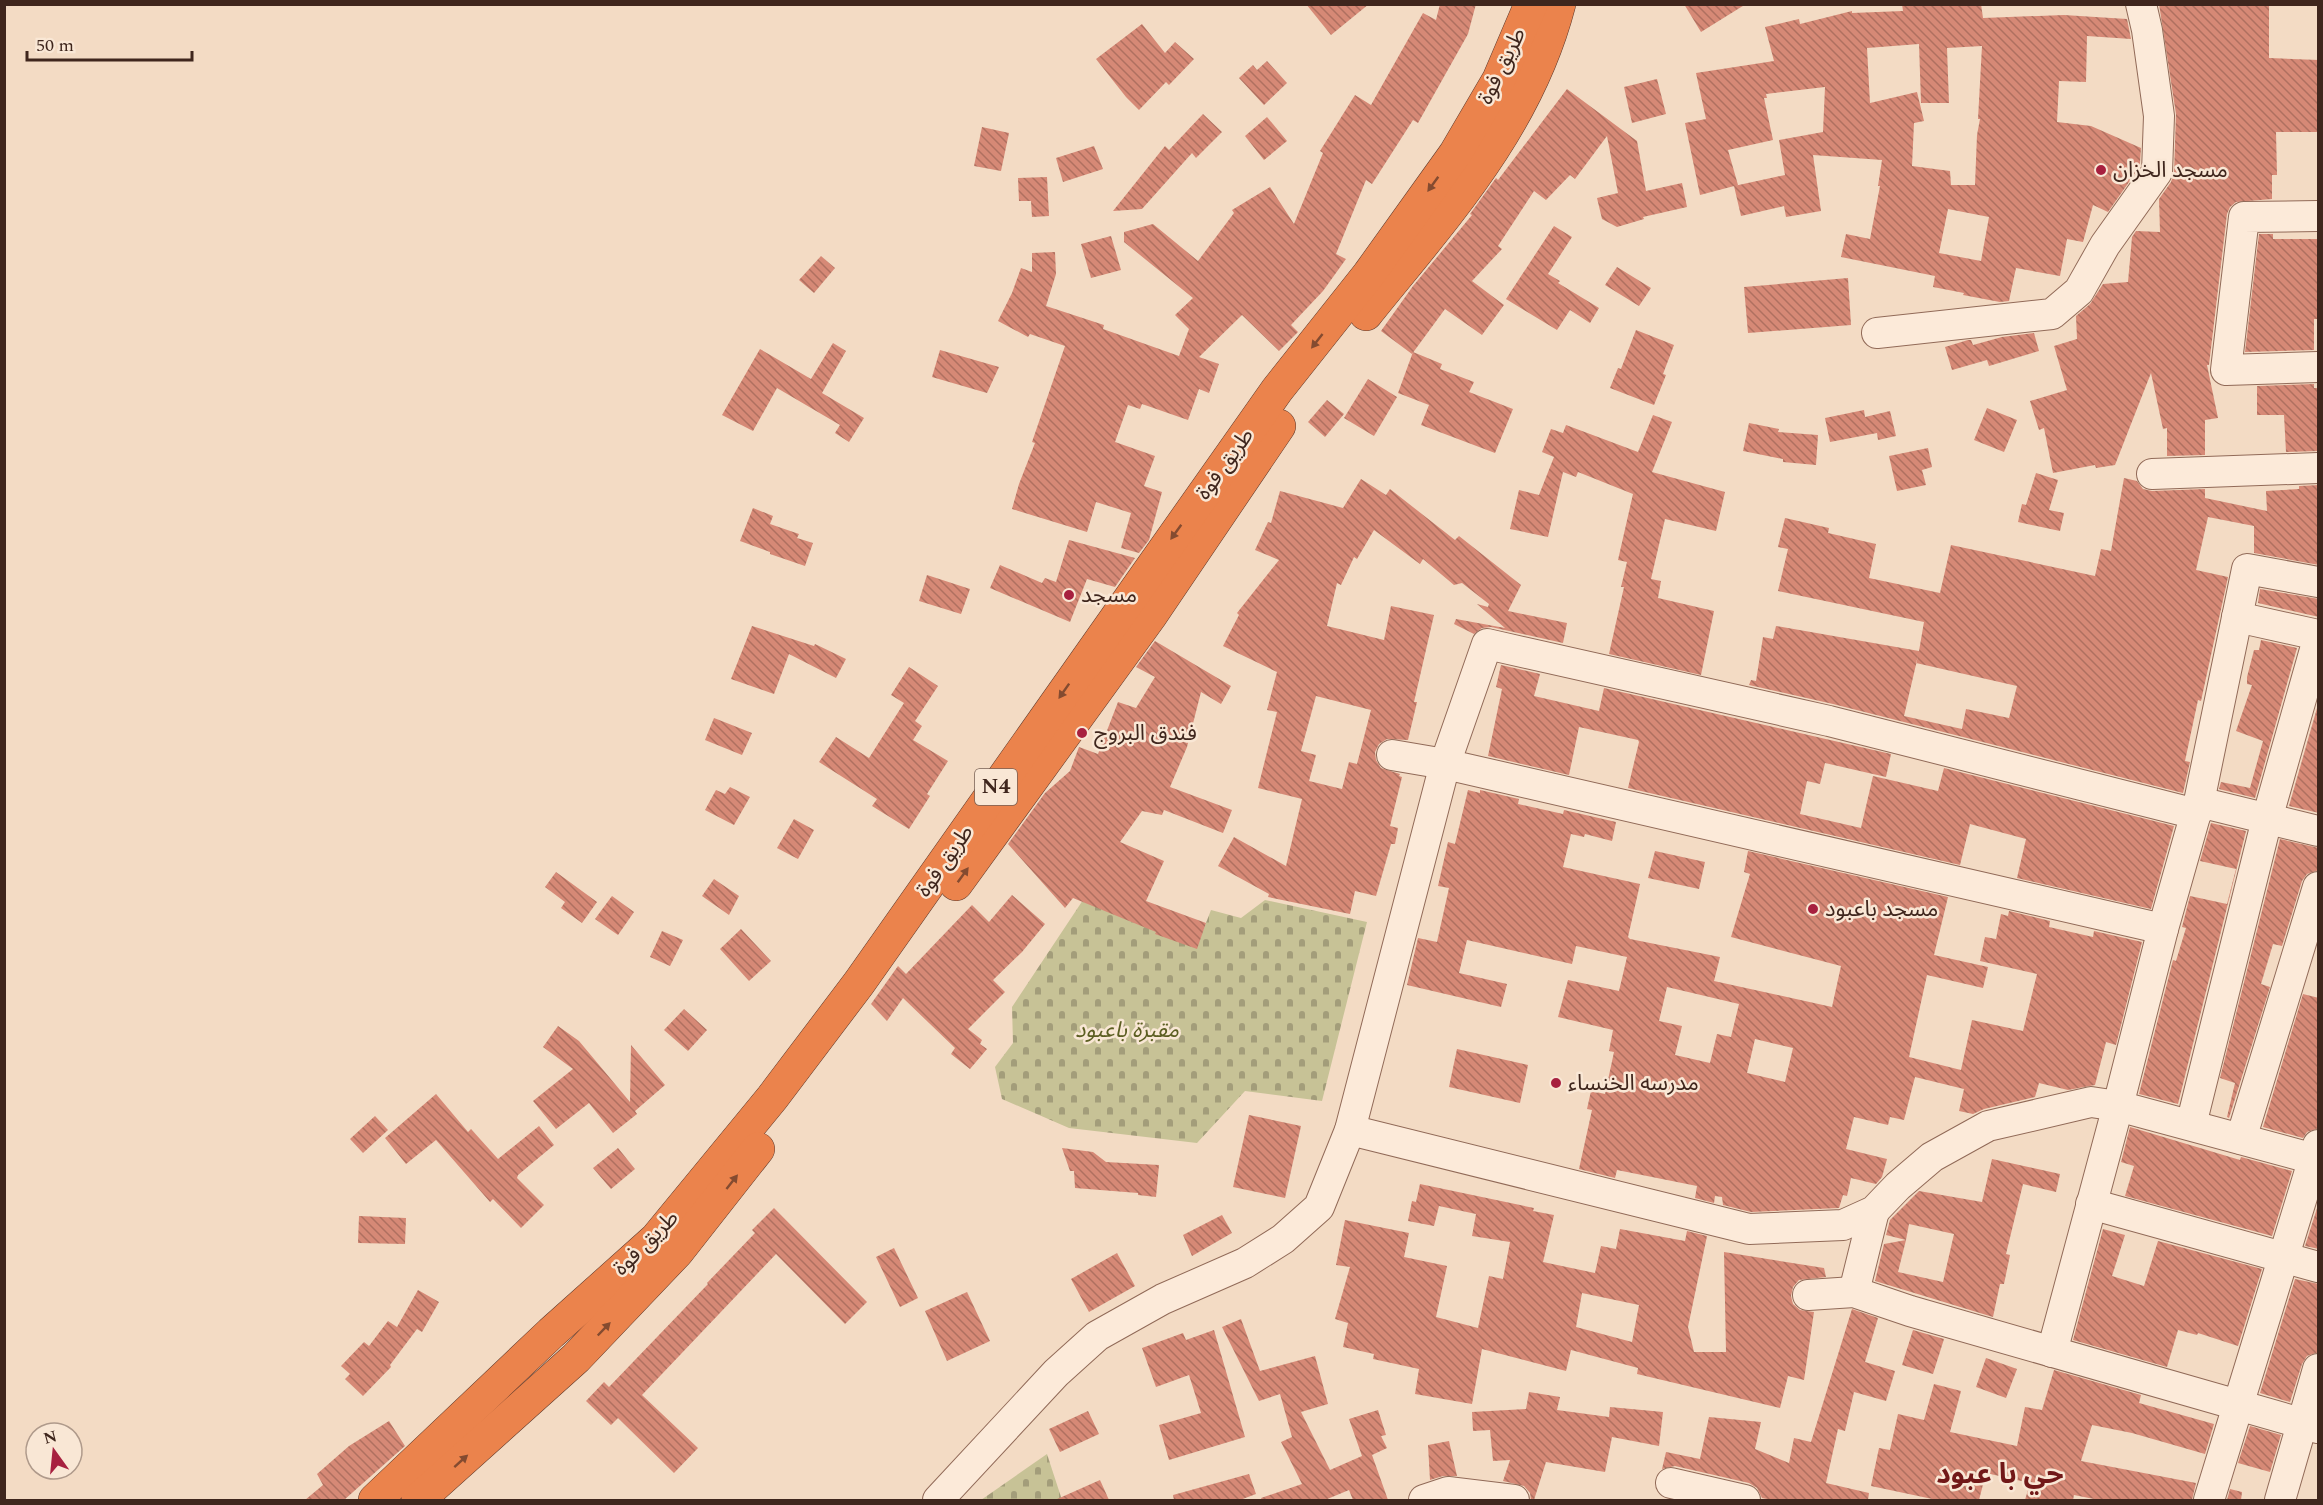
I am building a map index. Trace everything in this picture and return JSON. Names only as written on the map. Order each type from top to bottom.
[{"type":"highway","name":"طريق فوة","points":[[418,1500],[576,1358],[677,1252],[793,1104],[896,967],[1151,615],[1293,405],[1469,160],[1499,79],[1531,4]]},
{"type":"highway","name":"طريق فوة","points":[[375,1500],[550,1333],[656,1239],[772,1098],[859,983],[1277,390],[1369,274],[1524,98],[1549,42],[1559,4]]},
{"type":"street","points":[[1877,333],[2052,314],[2079,291],[2105,245],[2157,172],[2159,116],[2141,4]]},
{"type":"street","points":[[2319,216],[2244,217],[2226,370],[2319,367]]},
{"type":"street","points":[[2152,474],[2319,468]]},
{"type":"street","points":[[2052,1352],[2163,929],[2198,808],[2247,569],[2319,582]]},
{"type":"street","points":[[2191,1125],[2268,819],[2319,637],[2237,617]]},
{"type":"street","points":[[938,1500],[1056,1373],[1097,1336],[1163,1299],[1245,1263],[1283,1239],[1319,1207],[1350,1130],[1445,764],[1487,644],[1829,721],[2198,808],[2268,819],[2319,831]]},
{"type":"street","points":[[1392,755],[1445,764],[2163,929]]},
{"type":"street","points":[[2241,1138],[2319,887]]},
{"type":"street","points":[[1350,1130],[1749,1229],[1843,1225],[1874,1211],[1932,1157],[1988,1126],[2091,1102],[2118,1106],[2317,1155],[2209,1500]]},
{"type":"street","points":[[2091,1204],[2319,1267]]},
{"type":"street","points":[[1854,1292],[1874,1211]]},
{"type":"street","points":[[1808,1295],[1854,1292],[1910,1311],[2310,1426]]},
{"type":"street","points":[[2280,1500],[2310,1426],[2319,1369]]},
{"type":"street","points":[[1671,1483],[1745,1500]]},
{"type":"street","points":[[1424,1500],[1448,1492],[1514,1500]]},
{"type":"green space","name":"مقبرة باعبود","points":[[1085,897],[1197,946],[1211,910],[1241,918],[1265,900],[1367,922],[1322,1101],[1245,1091],[1197,1143],[1069,1128],[1002,1099],[995,1067],[1013,1043],[1012,1007]]},
{"type":"green space","points":[[1047,1454],[1062,1500],[981,1500]]},
{"type":"building","points":[[1306,4],[1369,4],[1331,35]]},
{"type":"building","points":[[1440,4],[1476,4],[1468,34],[1418,123],[1413,120],[1372,184],[1366,180],[1336,254],[1346,259],[1323,291],[1291,325],[1298,332],[1279,351],[1242,315],[1199,357],[1219,364],[1209,393],[1199,389],[1188,420],[1142,404],[1140,409],[1128,405],[1115,442],[1155,456],[1144,486],[1162,492],[1149,540],[1139,553],[1121,548],[1131,513],[1096,502],[1087,532],[1012,509],[1065,346],[1030,334],[1028,337],[998,321],[1021,268],[1032,272],[1032,253],[1055,252],[1056,274],[1046,306],[1104,325],[1103,329],[1179,356],[1189,329],[1175,315],[1193,298],[1124,242],[1124,232],[1153,224],[1198,261],[1234,213],[1232,210],[1270,187],[1294,224],[1323,153],[1320,151],[1355,95],[1371,105],[1423,13],[1436,20]]},
{"type":"building","points":[[1684,4],[1746,4],[1701,32]]},
{"type":"building","points":[[1902,4],[1981,4],[1983,18],[2064,15],[2127,19],[2131,39],[2087,36],[2086,82],[2059,81],[2057,122],[2091,126],[2141,148],[2140,163],[2136,172],[2108,212],[2093,205],[2083,242],[2067,239],[2060,276],[2016,268],[2009,301],[2000,302],[1933,287],[1935,276],[1841,257],[1846,234],[1870,239],[1880,186],[1878,186],[1882,160],[1813,155],[1821,211],[1786,217],[1784,206],[1741,216],[1734,186],[1700,195],[1685,123],[1706,119],[1696,73],[1774,61],[1765,27],[1799,19],[1800,24],[1852,11],[1852,13],[1903,11]],"holes":[[[1919,44],[1921,103],[1949,103],[1947,48],[1982,46],[1975,185],[1951,185],[1950,171],[1912,166],[1914,123],[1924,121],[1917,92],[1870,103],[1867,48]],[[1825,87],[1823,132],[1779,140],[1785,175],[1735,186],[1738,185],[1728,150],[1773,140],[1764,98],[1767,98],[1766,94]],[[1948,209],[1989,217],[1981,261],[1939,253]]]},
{"type":"building","points":[[2159,4],[2269,4],[2269,58],[2319,60],[2317,132],[2276,132],[2277,175],[2272,175],[2272,199],[2236,202],[2227,214],[2209,365],[2207,365],[2218,418],[2205,420],[2205,455],[2167,456],[2167,428],[2163,429],[2151,373],[2115,465],[2096,468],[2095,465],[2053,473],[2044,428],[2039,430],[2030,401],[2067,390],[2054,346],[2077,339],[2076,316],[2090,304],[2103,284],[2128,282],[2132,237],[2136,231],[2160,232],[2159,199],[2171,182],[2174,173],[2176,114]]},
{"type":"building","points":[[1142,24],[1165,53],[1175,42],[1194,59],[1169,85],[1166,82],[1139,110],[1096,59]]},
{"type":"building","points":[[1267,61],[1287,83],[1264,105],[1239,78],[1253,65],[1257,70]]},
{"type":"building","points":[[1657,79],[1666,114],[1632,123],[1624,87]]},
{"type":"building","points":[[1567,89],[1637,141],[1646,191],[1682,183],[1687,207],[1643,217],[1644,219],[1617,227],[1602,219],[1597,198],[1618,193],[1607,136],[1575,179],[1570,175],[1546,200],[1534,191],[1498,246],[1502,249],[1472,281],[1504,305],[1482,335],[1445,309],[1412,354],[1381,331],[1413,286],[1472,215],[1470,214],[1496,178],[1498,180]]},
{"type":"building","points":[[1203,114],[1222,132],[1196,158],[1192,153],[1142,209],[1113,211],[1165,146],[1169,150]]},
{"type":"building","points":[[1267,117],[1287,141],[1264,160],[1245,136]]},
{"type":"building","points":[[982,127],[1009,133],[1001,171],[974,166]]},
{"type":"building","points":[[1094,146],[1103,169],[1063,182],[1056,158]]},
{"type":"building","points":[[1047,177],[1049,216],[1032,217],[1031,201],[1019,201],[1018,178]]},
{"type":"building","points":[[1554,226],[1572,237],[1548,274],[1560,281],[1558,283],[1599,308],[1590,323],[1570,310],[1557,330],[1506,299]]},
{"type":"building","points":[[2259,234],[2273,234],[2273,239],[2319,239],[2319,319],[2314,319],[2314,350],[2245,352]]},
{"type":"building","points":[[1111,236],[1121,270],[1091,278],[1081,244]]},
{"type":"building","points":[[821,256],[835,268],[814,293],[799,280]]},
{"type":"building","points":[[1617,267],[1651,288],[1639,306],[1605,285]]},
{"type":"building","points":[[1848,278],[1851,325],[1748,333],[1744,287]]},
{"type":"building","points":[[1636,330],[1674,345],[1663,374],[1666,375],[1654,405],[1610,388],[1618,368],[1621,369]]},
{"type":"building","points":[[2034,333],[2039,351],[1989,366],[1987,360],[1952,370],[1945,347],[1968,340],[1971,340],[1973,345],[2002,337]]},
{"type":"building","points":[[833,343],[846,351],[822,393],[864,418],[849,442],[835,433],[840,425],[777,388],[753,431],[722,415],[760,349],[811,379]]},
{"type":"building","points":[[940,350],[999,367],[987,393],[932,377]]},
{"type":"building","points":[[1413,352],[1442,364],[1440,369],[1474,382],[1469,392],[1513,409],[1495,453],[1421,425],[1429,405],[1398,393]]},
{"type":"building","points":[[1368,379],[1397,397],[1374,436],[1344,418]]},
{"type":"building","points":[[2314,384],[2314,388],[2319,388],[2319,451],[2286,452],[2284,415],[2257,415],[2257,386]]},
{"type":"building","points":[[1327,400],[1344,414],[1325,437],[1308,422]]},
{"type":"building","points":[[1987,408],[2017,420],[2004,452],[1974,440]]},
{"type":"building","points":[[1864,410],[1865,417],[1890,411],[1896,436],[1878,440],[1877,433],[1830,442],[1825,418]]},
{"type":"building","points":[[1653,415],[1672,422],[1652,472],[1725,492],[1716,531],[1665,519],[1651,579],[1661,581],[1658,598],[1714,611],[1701,675],[1609,654],[1624,587],[1621,587],[1627,562],[1618,560],[1633,494],[1578,472],[1576,477],[1563,472],[1548,537],[1510,529],[1519,490],[1539,495],[1554,457],[1542,452],[1551,429],[1563,433],[1566,425],[1638,452]]},
{"type":"building","points":[[1749,423],[1779,429],[1778,432],[1818,435],[1816,465],[1783,462],[1783,459],[1743,451]]},
{"type":"building","points":[[1928,448],[1932,467],[1922,470],[1926,485],[1897,491],[1889,456]]},
{"type":"building","points":[[2036,473],[2058,480],[2049,510],[2064,513],[2060,531],[2018,522],[2022,504],[2026,505]]},
{"type":"building","points":[[2124,478],[2137,481],[2143,489],[2152,491],[2205,489],[2205,498],[2267,511],[2266,491],[2319,485],[2319,565],[2254,553],[2254,526],[2208,517],[2196,570],[2228,577],[2201,701],[2198,700],[2185,761],[2190,762],[2183,793],[1833,704],[1749,685],[1751,680],[1756,681],[1763,637],[1773,639],[1776,626],[1919,651],[1924,622],[1778,591],[1788,549],[1778,547],[1785,518],[1829,528],[1828,533],[1876,544],[1869,578],[1940,593],[1951,545],[2095,576],[2101,549],[2111,551]],"holes":[[[1916,663],[2017,686],[2009,718],[1966,709],[1962,729],[1904,716]]]},
{"type":"building","points":[[1361,479],[1386,495],[1390,489],[1455,540],[1459,536],[1521,585],[1508,611],[1567,623],[1563,643],[1491,627],[1482,628],[1474,634],[1454,624],[1456,619],[1505,628],[1477,604],[1488,607],[1489,604],[1462,583],[1454,585],[1423,559],[1420,564],[1374,530],[1357,559],[1354,557],[1341,585],[1337,583],[1327,626],[1384,640],[1391,606],[1434,615],[1414,702],[1417,702],[1408,740],[1387,739],[1379,744],[1375,752],[1376,760],[1381,768],[1400,774],[1399,776],[1402,777],[1390,826],[1398,828],[1395,844],[1391,844],[1376,896],[1355,891],[1350,914],[1268,897],[1269,894],[1218,866],[1234,837],[1286,866],[1302,799],[1258,788],[1277,712],[1267,710],[1277,672],[1223,646],[1239,615],[1237,613],[1279,560],[1255,550],[1268,522],[1271,523],[1280,491],[1343,508]],"holes":[[[1316,696],[1371,710],[1357,764],[1349,762],[1342,789],[1309,781],[1316,755],[1301,751]]]},
{"type":"building","points":[[753,508],[773,516],[770,524],[799,534],[797,538],[813,543],[805,566],[740,541]]},
{"type":"building","points":[[1069,540],[1135,558],[1115,587],[1087,579],[1070,622],[990,588],[1000,565],[1042,583],[1045,578],[1056,582]]},
{"type":"building","points":[[927,575],[970,589],[961,614],[919,601]]},
{"type":"building","points":[[2260,589],[2319,599],[2319,617],[2258,603]]},
{"type":"building","points":[[752,626],[814,646],[815,644],[846,659],[836,678],[789,654],[774,694],[731,679]]},
{"type":"building","points":[[2261,640],[2297,648],[2255,798],[2219,789],[2221,782],[2250,788],[2263,741],[2236,731],[2252,685],[2247,684],[2247,677],[2254,650],[2259,650]]},
{"type":"building","points":[[1155,641],[1231,686],[1221,704],[1201,692],[1187,747],[1170,787],[1232,810],[1223,833],[1164,810],[1162,815],[1142,811],[1120,842],[1164,861],[1146,901],[1206,923],[1197,949],[1155,934],[1156,932],[1073,898],[1065,908],[1008,844],[1045,793],[1070,771],[1079,747],[1098,754],[1118,702],[1136,708],[1155,677],[1136,667]]},
{"type":"building","points":[[1501,665],[1540,674],[1534,696],[1599,711],[1604,688],[1891,754],[1886,777],[1825,763],[1820,784],[1807,781],[1800,814],[1861,828],[1873,776],[1938,791],[1944,768],[2174,826],[2151,909],[2017,878],[2026,839],[1970,824],[1960,865],[1628,788],[1638,740],[1579,727],[1569,775],[1488,756],[1502,689],[1496,687]]},
{"type":"building","points":[[909,667],[938,686],[915,721],[922,726],[913,740],[948,761],[909,829],[872,806],[877,799],[819,762],[836,737],[869,758],[904,703],[891,695]]},
{"type":"building","points":[[2319,701],[2319,813],[2289,806]]},
{"type":"building","points":[[714,718],[752,733],[742,755],[705,740]]},
{"type":"building","points":[[730,787],[750,797],[734,825],[705,810],[716,790],[725,794]]},
{"type":"building","points":[[1468,790],[1480,793],[1480,790],[1519,799],[1518,804],[1563,814],[1564,810],[1616,822],[1612,841],[1585,834],[1584,837],[1571,834],[1563,867],[1640,884],[1628,937],[1630,939],[1720,957],[1714,981],[1832,1007],[1841,966],[1731,937],[1750,874],[1744,872],[1748,851],[1948,897],[1934,955],[1988,967],[1983,988],[1927,975],[1909,1057],[1961,1070],[1972,1020],[2023,1031],[2037,974],[1980,961],[1985,937],[1996,939],[2001,914],[2008,916],[2009,911],[2050,921],[2049,927],[2093,937],[2094,931],[2142,942],[2116,1045],[2106,1042],[2095,1085],[2068,1090],[2039,1083],[2035,1097],[1984,1109],[1973,1114],[1959,1111],[1964,1089],[1915,1077],[1904,1120],[1890,1117],[1888,1125],[1854,1117],[1846,1149],[1887,1159],[1882,1177],[1876,1184],[1851,1178],[1847,1196],[1843,1195],[1839,1208],[1751,1212],[1723,1205],[1722,1197],[1715,1196],[1714,1203],[1695,1198],[1697,1186],[1617,1170],[1615,1178],[1579,1169],[1592,1110],[1587,1109],[1591,1091],[1605,1094],[1614,1052],[1609,1051],[1613,1030],[1558,1017],[1568,980],[1619,991],[1627,957],[1576,946],[1572,964],[1467,940],[1459,973],[1507,984],[1501,1007],[1407,985],[1418,938],[1437,942],[1449,888],[1438,886],[1448,842],[1455,844]],"holes":[[[1667,987],[1739,1004],[1731,1037],[1717,1034],[1710,1063],[1675,1055],[1682,1026],[1659,1021]],[[1755,1039],[1793,1048],[1785,1082],[1747,1073]]]},
{"type":"building","points":[[794,819],[814,830],[798,859],[777,848]]},
{"type":"building","points":[[2211,823],[2246,831],[2178,1104],[2139,1094],[2173,960],[2176,961],[2186,928],[2182,927],[2190,896],[2227,904],[2236,869],[2200,861]]},
{"type":"building","points":[[2280,839],[2319,848],[2319,870],[2307,874],[2302,881],[2282,946],[2273,944],[2261,984],[2270,987],[2229,1118],[2227,1117],[2235,1083],[2220,1078]]},
{"type":"building","points":[[1655,851],[1705,862],[1699,889],[1648,878]]},
{"type":"building","points":[[556,872],[597,902],[582,923],[561,908],[565,902],[545,887]]},
{"type":"building","points":[[714,879],[739,896],[729,915],[702,896]]},
{"type":"building","points":[[1012,895],[1045,924],[1022,952],[993,980],[1005,992],[968,1029],[982,1040],[980,1044],[987,1049],[970,1069],[951,1054],[955,1048],[903,998],[887,1021],[871,1004],[898,966],[906,974],[972,905],[989,922]]},
{"type":"building","points":[[612,896],[634,912],[618,935],[595,919]]},
{"type":"building","points":[[741,929],[771,961],[749,981],[720,949]]},
{"type":"building","points":[[662,931],[683,940],[670,966],[650,957]]},
{"type":"building","points":[[2303,994],[2319,998],[2319,1128],[2307,1132],[2303,1138],[2263,1127]]},
{"type":"building","points":[[684,1009],[707,1030],[688,1051],[664,1030]]},
{"type":"building","points":[[558,1026],[579,1041],[630,1102],[631,1045],[665,1085],[635,1111],[637,1114],[613,1133],[589,1103],[556,1129],[533,1101],[573,1069],[543,1047]]},
{"type":"building","points":[[1457,1049],[1528,1065],[1520,1103],[1449,1087]]},
{"type":"building","points":[[436,1094],[468,1132],[471,1129],[498,1159],[539,1126],[554,1145],[518,1175],[517,1178],[544,1205],[521,1228],[493,1199],[490,1202],[436,1140],[406,1164],[385,1138]]},
{"type":"building","points":[[1249,1115],[1301,1126],[1285,1198],[1233,1187]]},
{"type":"building","points":[[375,1116],[388,1130],[363,1153],[350,1139]]},
{"type":"building","points":[[2130,1127],[2240,1160],[2241,1157],[2292,1171],[2272,1236],[2125,1196],[2134,1166],[2121,1162]]},
{"type":"building","points":[[618,1148],[635,1169],[611,1189],[593,1168]]},
{"type":"building","points":[[1062,1148],[1093,1152],[1106,1162],[1159,1165],[1156,1197],[1138,1195],[1138,1193],[1075,1188],[1074,1171],[1070,1171]]},
{"type":"building","points":[[1992,1159],[2060,1174],[2056,1192],[2023,1184],[2006,1254],[2010,1255],[2004,1284],[2000,1284],[1993,1317],[1875,1281],[1884,1244],[1906,1240],[1886,1235],[1890,1220],[1919,1191],[1982,1202]],"holes":[[[1909,1224],[1954,1234],[1943,1282],[1898,1272]]]},
{"type":"building","points":[[1420,1184],[1534,1208],[1533,1211],[1554,1215],[1543,1262],[1595,1273],[1601,1246],[1616,1249],[1620,1229],[1685,1241],[1687,1231],[1707,1236],[1688,1327],[1694,1352],[1726,1352],[1724,1252],[1824,1268],[1826,1277],[1799,1280],[1793,1287],[1791,1296],[1793,1304],[1800,1310],[1814,1312],[1804,1380],[1788,1376],[1780,1408],[1637,1374],[1638,1368],[1571,1350],[1566,1371],[1482,1349],[1472,1404],[1415,1394],[1419,1369],[1373,1359],[1374,1354],[1343,1347],[1348,1323],[1335,1319],[1350,1267],[1336,1265],[1345,1220],[1409,1233],[1404,1257],[1447,1266],[1436,1317],[1478,1328],[1489,1276],[1503,1279],[1510,1242],[1472,1236],[1476,1214],[1439,1206],[1434,1226],[1408,1221],[1412,1201],[1416,1202]],"holes":[[[1582,1293],[1639,1305],[1632,1342],[1576,1327]]]},
{"type":"building","points":[[2319,1202],[2319,1249],[2305,1246]]},
{"type":"building","points":[[774,1208],[867,1302],[845,1324],[776,1254],[642,1395],[698,1448],[674,1473],[618,1418],[611,1425],[586,1401],[604,1382],[609,1387],[708,1284],[755,1233],[752,1230]]},
{"type":"building","points":[[1222,1215],[1232,1233],[1192,1256],[1183,1235]]},
{"type":"building","points":[[359,1216],[406,1218],[405,1244],[358,1243]]},
{"type":"building","points":[[2103,1229],[2125,1235],[2112,1276],[2144,1286],[2158,1241],[2262,1269],[2238,1346],[2198,1333],[2197,1335],[2178,1330],[2167,1367],[2073,1340]]},
{"type":"building","points":[[894,1248],[918,1298],[900,1307],[876,1257]]},
{"type":"building","points":[[1117,1253],[1135,1286],[1089,1312],[1071,1279]]},
{"type":"building","points":[[2295,1279],[2319,1284],[2319,1352],[2307,1356],[2302,1364],[2290,1402],[2260,1393]]},
{"type":"building","points":[[418,1290],[439,1302],[422,1332],[417,1329],[390,1365],[391,1367],[363,1396],[345,1379],[350,1374],[341,1366],[364,1342],[369,1346],[388,1321],[397,1327]]},
{"type":"building","points":[[967,1292],[990,1341],[947,1361],[925,1311]]},
{"type":"building","points":[[1852,1309],[1878,1318],[1865,1362],[1895,1371],[1886,1401],[1854,1392],[1845,1431],[1838,1429],[1826,1483],[1869,1493],[1868,1500],[1772,1500],[1762,1498],[1757,1488],[1749,1483],[1675,1466],[1662,1469],[1666,1452],[1700,1459],[1709,1417],[1761,1422],[1755,1449],[1789,1463],[1794,1438],[1811,1442]]},
{"type":"building","points":[[1241,1319],[1260,1371],[1315,1356],[1328,1404],[1301,1412],[1330,1470],[1362,1456],[1349,1419],[1378,1410],[1386,1435],[1381,1436],[1387,1448],[1372,1455],[1388,1500],[1353,1500],[1349,1490],[1325,1500],[1262,1500],[1261,1498],[1302,1484],[1281,1442],[1292,1437],[1280,1394],[1259,1401],[1222,1327]]},
{"type":"building","points":[[1214,1330],[1245,1437],[1169,1460],[1159,1425],[1201,1413],[1189,1375],[1156,1387],[1142,1348],[1183,1333],[1186,1340]]},
{"type":"building","points":[[1913,1330],[1944,1339],[1933,1374],[1902,1365]]},
{"type":"building","points":[[1986,1358],[2017,1369],[2006,1398],[1976,1387]]},
{"type":"building","points":[[2054,1370],[2141,1395],[2139,1403],[2214,1424],[2205,1454],[2132,1433],[2092,1425],[2081,1461],[2196,1483],[2192,1500],[2099,1500],[2074,1495],[2073,1500],[2025,1500],[2030,1483],[1986,1473],[1979,1500],[1937,1500],[1871,1486],[1879,1448],[1890,1450],[1898,1414],[1924,1420],[1934,1384],[1961,1391],[1950,1432],[2017,1446],[2025,1407],[2042,1410]]},
{"type":"building","points":[[1529,1392],[1560,1397],[1557,1410],[1609,1417],[1610,1407],[1663,1412],[1659,1446],[1612,1437],[1605,1472],[1546,1462],[1534,1500],[1531,1500],[1530,1493],[1524,1486],[1503,1481],[1510,1460],[1493,1461],[1490,1430],[1473,1431],[1472,1412],[1526,1409]]},
{"type":"building","points":[[1088,1411],[1099,1434],[1060,1452],[1049,1429]]},
{"type":"building","points":[[389,1421],[405,1446],[344,1500],[305,1500],[323,1485],[317,1474],[349,1446]]},
{"type":"building","points":[[2250,1426],[2281,1435],[2270,1472],[2238,1463]]},
{"type":"building","points":[[1449,1441],[1457,1476],[1443,1476],[1430,1480],[1428,1445]]},
{"type":"building","points":[[1249,1474],[1256,1494],[1240,1500],[1174,1500],[1173,1495]]},
{"type":"building","points":[[1100,1480],[1109,1500],[1055,1500]]},
{"type":"building","points":[[2230,1489],[2242,1492],[2241,1500],[2227,1500]]},
{"type":"place","name":"مسجد الخزان","points":[[2101,170]]},
{"type":"place","name":"مسجد","points":[[1069,595]]},
{"type":"place","name":"فندق البروج","points":[[1082,733]]},
{"type":"place","name":"مسجد باعبود","points":[[1813,909]]},
{"type":"place","name":"مدرسه الخنساء","points":[[1556,1083]]},
{"type":"district","name":"حي با عبود","points":[[2000,1474]]}]
